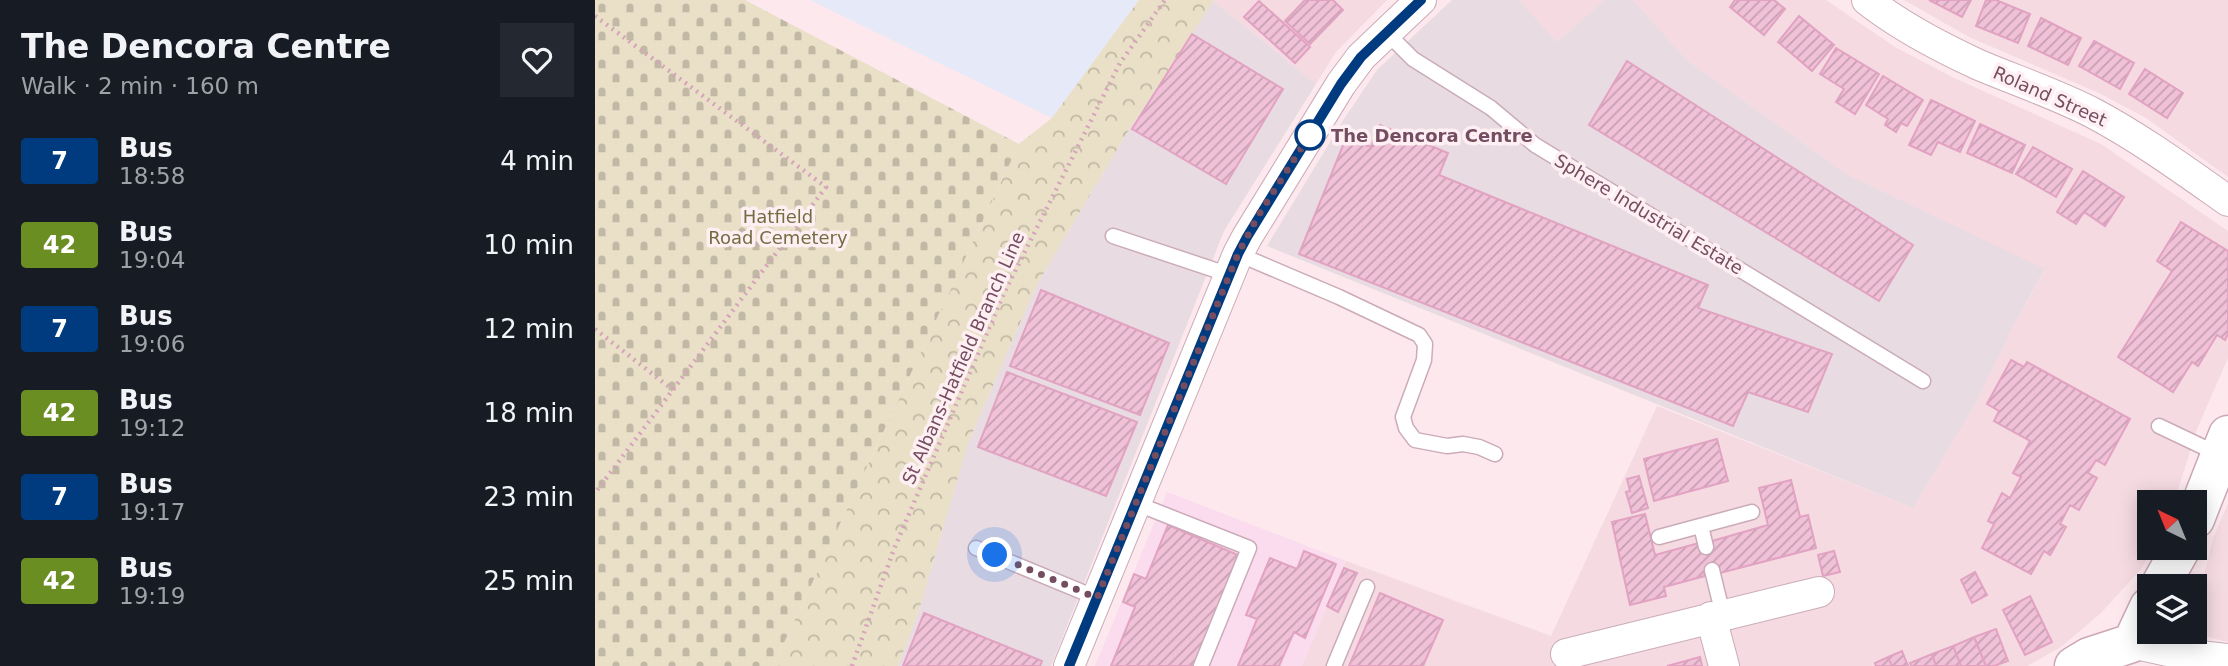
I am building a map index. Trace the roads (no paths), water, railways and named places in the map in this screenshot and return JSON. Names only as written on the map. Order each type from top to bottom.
[{"type":"street","points":[[1069,666],[1234,264],[1258,216],[1341,84],[1361,57],[1421,0]]},
{"type":"street","name":"Roland Street","points":[[1867,0],[1930,40],[1979,65],[2092,113],[2135,138],[2228,201]]},
{"type":"street","points":[[2206,490],[2224,445]]},
{"type":"street","points":[[1566,654],[1819,592]]},
{"type":"street","points":[[1717,616],[1724,666]]},
{"type":"street","points":[[2074,666],[2089,657],[2136,654],[2181,653],[2228,659]]},
{"type":"lane","name":"Sphere Industrial Estate","points":[[1386,32],[1413,59],[1491,108],[1535,145],[1923,381]]},
{"type":"lane","points":[[1113,236],[1234,264],[1339,297],[1419,335],[1425,344],[1424,360],[1402,417],[1406,428],[1415,440],[1447,446],[1463,443],[1495,454]]},
{"type":"lane","points":[[2159,426],[2224,445]]},
{"type":"lane","points":[[1135,503],[1249,548],[1201,666]]},
{"type":"lane","points":[[1659,537],[1752,512]]},
{"type":"lane","points":[[1701,526],[1706,547]]},
{"type":"lane","points":[[976,548],[1097,598]]},
{"type":"lane","points":[[1712,570],[1717,616]]},
{"type":"lane","points":[[1334,666],[1367,587]]},
{"type":"place","name":"The Dencora Centre","points":[[1310,135]]},
{"type":"park label","name":"Hatfield Road Cemetery","points":[[778,226]]}]
